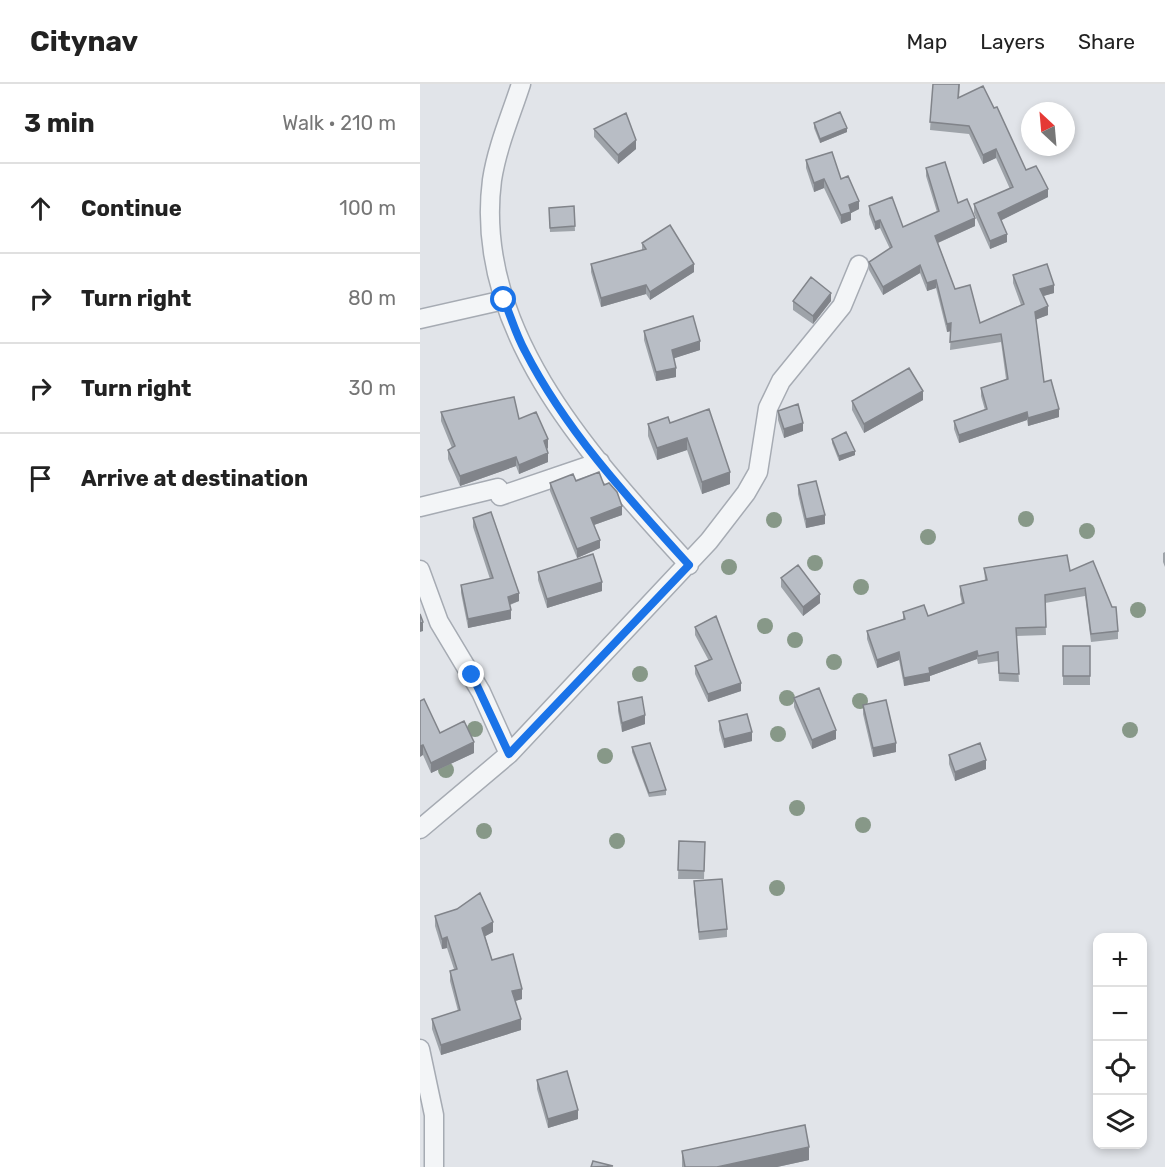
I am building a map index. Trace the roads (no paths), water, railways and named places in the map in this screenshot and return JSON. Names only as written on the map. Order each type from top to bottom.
[{"type":"street","points":[[521,84],[496,158],[490,204],[493,248],[504,300],[525,351],[569,422],[600,462],[689,565]]},
{"type":"street","points":[[420,829],[509,754],[689,565],[746,493],[758,472],[768,408],[781,381],[842,306],[859,265]]},
{"type":"street","points":[[420,320],[504,300]]},
{"type":"street","points":[[420,507],[498,488],[500,496],[600,462]]},
{"type":"street","points":[[420,570],[439,622],[481,692],[509,754]]},
{"type":"street","points":[[420,1049],[434,1115],[434,1167]]}]
